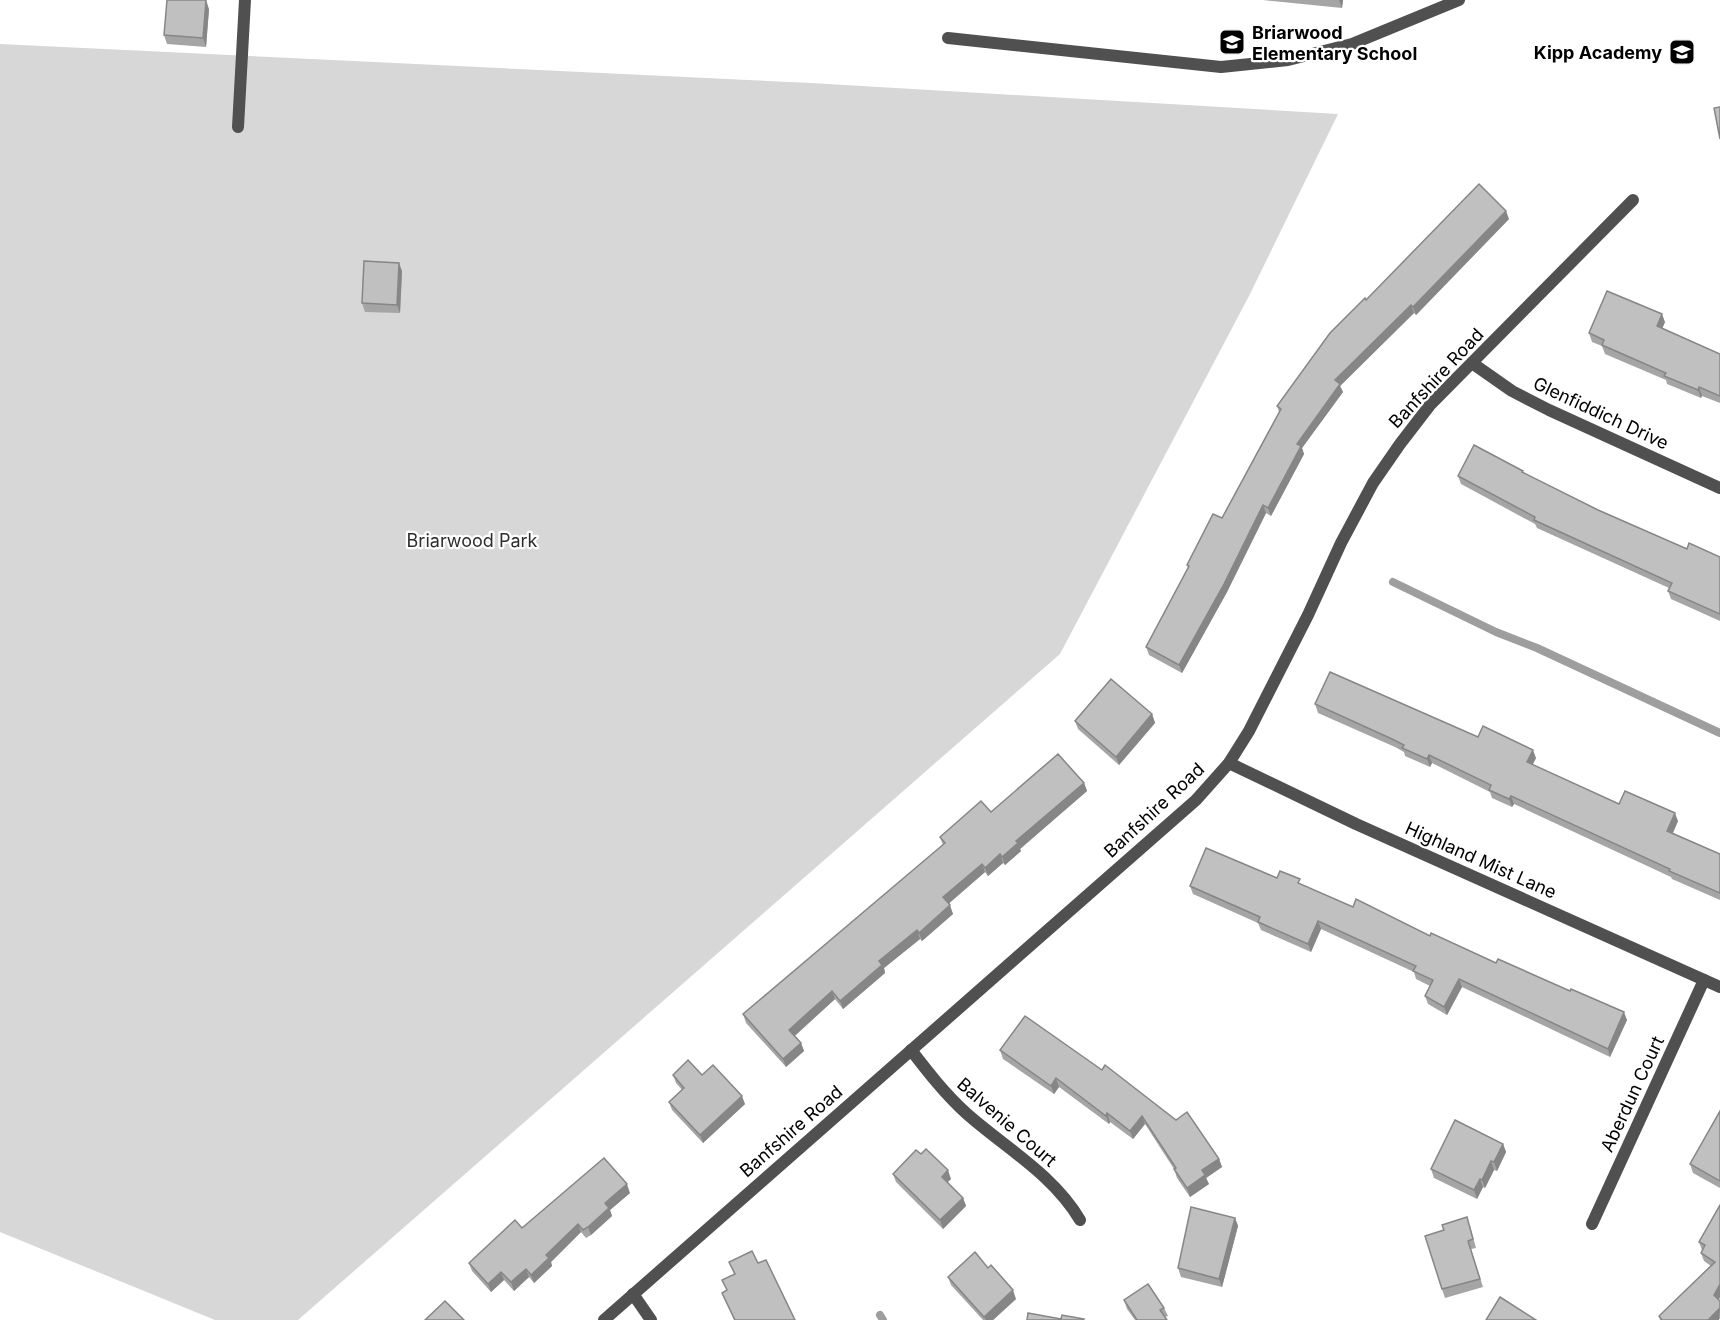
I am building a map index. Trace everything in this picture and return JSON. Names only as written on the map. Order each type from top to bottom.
[{"type":"street","points":[[238,126],[245,0]]},
{"type":"street","points":[[948,38],[1221,67],[1288,60],[1352,44],[1458,0]]},
{"type":"street","name":"Banfshire Road","points":[[604,1320],[1196,800],[1229,763],[1249,731],[1373,483],[1400,444],[1430,405],[1634,200]]},
{"type":"street","name":"Glenfiddich Drive","points":[[1472,363],[1512,392],[1720,488]]},
{"type":"street","name":"Highland Mist Lane","points":[[1229,763],[1356,824],[1720,987]]},
{"type":"street","name":"Aberdun Court","points":[[1592,1224],[1704,980]]},
{"type":"street","name":"Balvenie Court","points":[[911,1050],[942,1090],[1050,1183],[1080,1220]]},
{"type":"street","points":[[633,1294],[651,1320]]},
{"type":"green space","name":"Briarwood Park","points":[[0,44],[811,83],[1338,114],[1249,296],[1060,654],[298,1320],[215,1320],[0,1232]]},
{"type":"building","points":[[167,0],[206,0],[203,38],[164,35]]},
{"type":"building","points":[[1720,107],[1720,139],[1714,108]]},
{"type":"building","points":[[1479,184],[1506,211],[1413,307],[1411,305],[1335,380],[1340,384],[1297,444],[1301,446],[1268,508],[1263,505],[1224,584],[1179,665],[1146,647],[1189,566],[1187,565],[1213,514],[1222,518],[1281,409],[1277,406],[1330,333],[1365,298],[1366,300]]},
{"type":"building","points":[[364,261],[399,263],[397,305],[362,303]]},
{"type":"building","points":[[1607,291],[1662,314],[1657,326],[1720,354],[1720,396],[1664,376],[1666,373],[1602,345],[1604,340],[1589,333]]},
{"type":"building","points":[[1474,445],[1598,510],[1687,549],[1689,543],[1720,557],[1720,614],[1668,591],[1672,583],[1534,520],[1535,517],[1458,476]]},
{"type":"building","points":[[1330,672],[1478,737],[1483,726],[1533,750],[1527,762],[1619,804],[1625,791],[1675,813],[1667,831],[1720,854],[1720,893],[1511,796],[1509,799],[1489,790],[1491,785],[1429,755],[1427,759],[1402,748],[1404,745],[1315,704]]},
{"type":"building","points":[[1111,679],[1152,714],[1116,757],[1075,721]]},
{"type":"building","points":[[1058,754],[1084,783],[1016,841],[1018,843],[1002,857],[1000,854],[985,868],[982,864],[943,897],[950,905],[919,933],[917,930],[879,961],[882,965],[840,1001],[832,991],[789,1030],[801,1043],[783,1059],[743,1014],[945,843],[940,837],[981,801],[991,812]]},
{"type":"building","points":[[1206,848],[1277,878],[1280,871],[1300,879],[1298,883],[1353,907],[1356,899],[1430,936],[1431,933],[1496,963],[1498,959],[1624,1012],[1608,1049],[1459,979],[1444,1007],[1425,996],[1433,980],[1413,971],[1416,966],[1318,921],[1308,944],[1258,922],[1260,917],[1190,886]]},
{"type":"building","points":[[1025,1016],[1102,1070],[1105,1065],[1176,1120],[1187,1112],[1219,1159],[1202,1170],[1205,1175],[1187,1188],[1142,1116],[1130,1131],[1056,1078],[1051,1086],[1000,1050]]},
{"type":"building","points":[[688,1060],[702,1075],[713,1065],[742,1096],[700,1135],[669,1102],[684,1088],[673,1075]]},
{"type":"building","points":[[1720,1111],[1720,1181],[1690,1164]]},
{"type":"building","points":[[1455,1120],[1503,1144],[1494,1162],[1491,1161],[1482,1180],[1480,1179],[1474,1190],[1431,1169]]},
{"type":"building","points":[[926,1149],[948,1170],[942,1177],[963,1198],[940,1220],[893,1174],[916,1150],[921,1154]]},
{"type":"building","points":[[604,1158],[627,1184],[605,1203],[609,1208],[583,1230],[578,1224],[546,1255],[549,1258],[531,1275],[526,1269],[511,1282],[501,1272],[488,1284],[469,1263],[515,1220],[522,1228]]},
{"type":"building","points":[[1720,1205],[1720,1284],[1714,1295],[1720,1301],[1720,1308],[1708,1320],[1662,1320],[1659,1316],[1715,1262],[1701,1253],[1705,1245],[1699,1242]]},
{"type":"building","points":[[1191,1207],[1235,1218],[1219,1279],[1178,1268]]},
{"type":"building","points":[[1467,1217],[1473,1239],[1468,1241],[1480,1279],[1442,1289],[1425,1236],[1444,1230],[1442,1225]]},
{"type":"building","points":[[752,1251],[758,1263],[766,1260],[795,1320],[735,1320],[722,1293],[727,1290],[722,1280],[735,1274],[729,1262]]},
{"type":"building","points":[[975,1252],[988,1268],[991,1265],[1013,1290],[984,1317],[948,1277]]},
{"type":"building","points":[[1148,1284],[1164,1308],[1160,1310],[1167,1320],[1137,1320],[1124,1300]]},
{"type":"building","points":[[1500,1297],[1536,1320],[1486,1320]]},
{"type":"building","points":[[445,1301],[464,1320],[425,1320]]},
{"type":"building","points":[[1028,1313],[1061,1319],[1062,1315],[1084,1319],[1027,1320]]},
{"type":"waterway","points":[[1393,582],[1496,632],[1537,648],[1720,733]]},
{"type":"waterway","points":[[880,1315],[883,1320]]},
{"type":"place","name":"Briarwood Elementary School","points":[[1232,42]]},
{"type":"place","name":"Kipp Academy","points":[[1682,52]]}]
